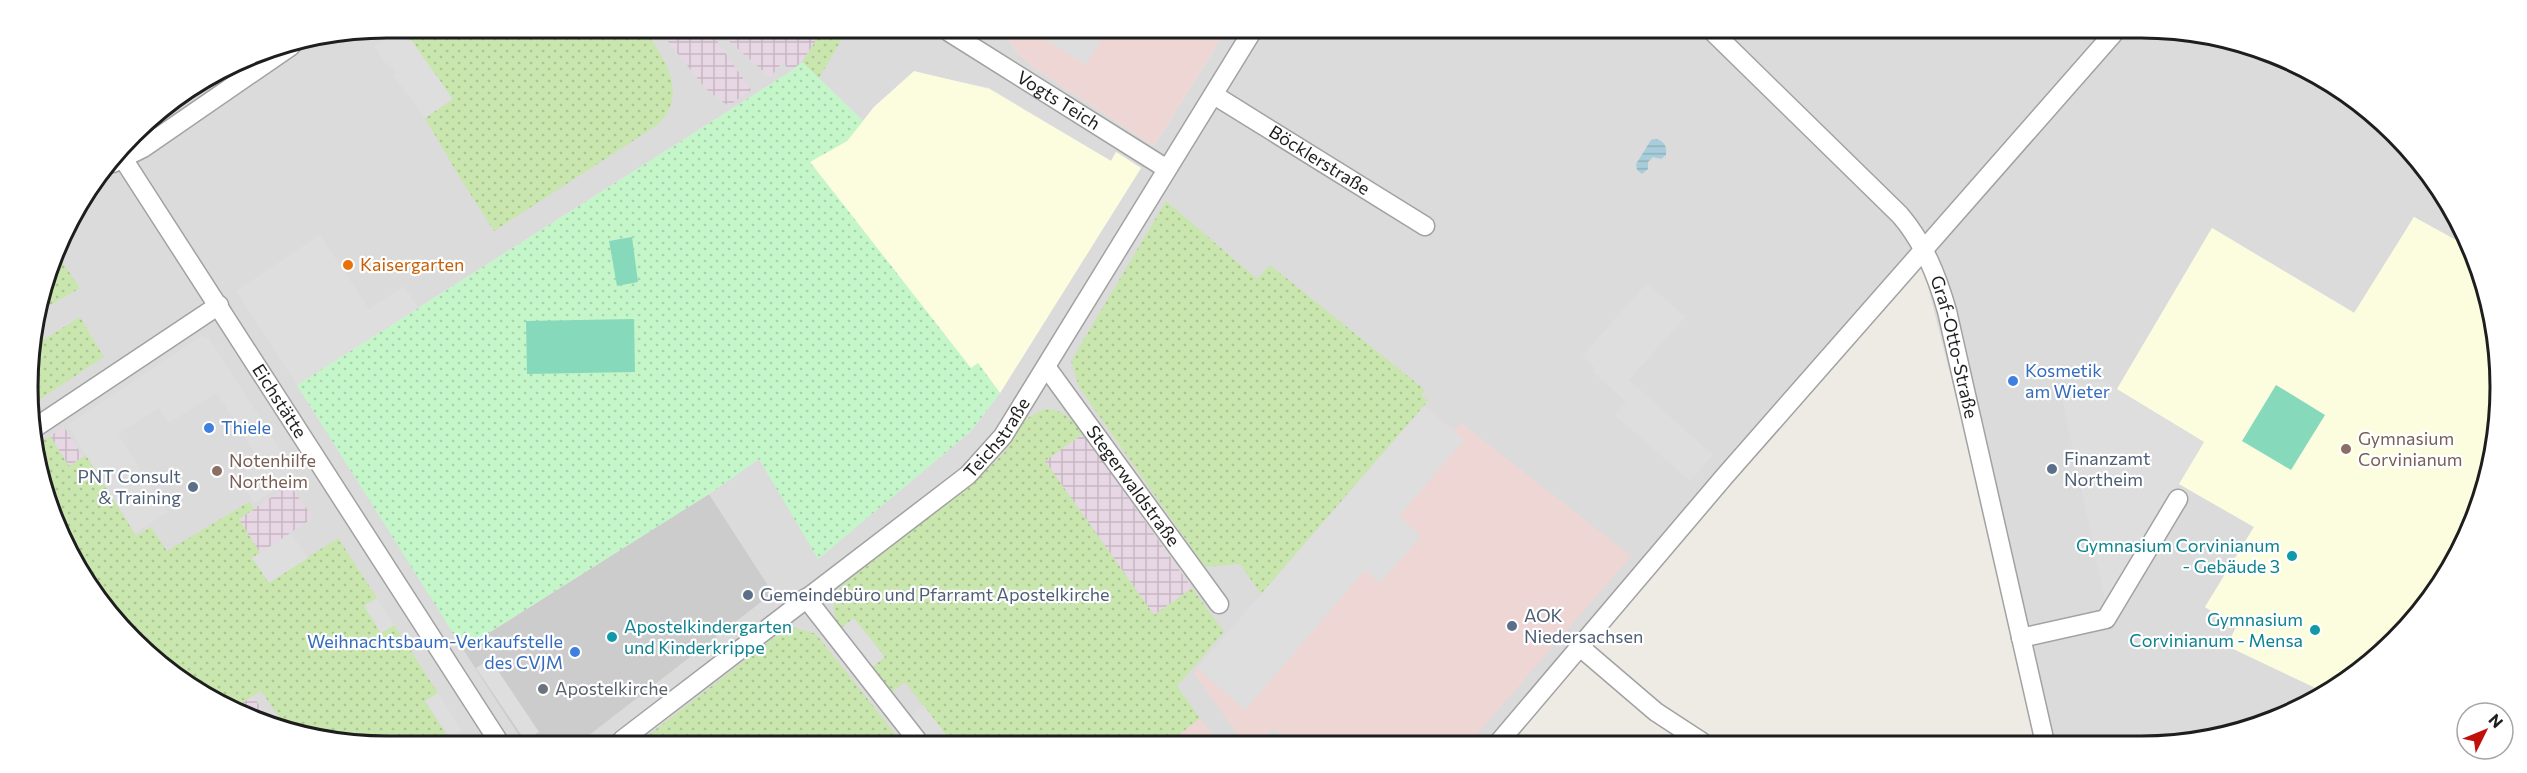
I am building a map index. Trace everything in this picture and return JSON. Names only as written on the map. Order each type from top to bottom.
[{"type":"street","name":"Vogts Teich","points":[[958,38],[1167,170]]},
{"type":"street","name":"Teichstraße","points":[[627,736],[968,475],[1003,436],[1248,38]]},
{"type":"street","name":"Graf-Otto-Straße","points":[[1719,38],[1900,215],[1924,250],[1947,311],[2042,736]]},
{"type":"street","points":[[1502,736],[1655,557],[2110,38]]},
{"type":"street","points":[[124,156],[143,148],[279,55]]},
{"type":"street","name":"Böcklerstraße","points":[[1214,95],[1425,226]]},
{"type":"street","name":"Eichstätte","points":[[121,160],[219,305],[495,736]]},
{"type":"street","points":[[39,425],[219,305]]},
{"type":"street","name":"Stegerwaldstraße","points":[[1047,368],[1219,604]]},
{"type":"street","points":[[2021,638],[2106,619],[2178,499]]},
{"type":"street","points":[[806,598],[913,736]]},
{"type":"street","points":[[1580,647],[1656,711],[1693,736]]},
{"type":"shaded area","points":[[364,38],[1009,38],[1017,52],[1034,68],[1154,146],[1221,38],[2163,38],[2209,44],[2253,56],[2295,73],[2334,96],[2371,124],[2403,156],[2431,193],[2458,241],[2414,217],[2355,313],[2212,228],[2117,389],[2204,442],[2179,484],[2254,527],[2205,607],[2236,627],[2228,646],[2316,688],[2274,709],[2231,724],[2163,735],[2041,736],[1918,247],[1506,736],[588,736],[773,593],[709,494],[759,459],[819,558],[970,432],[1000,393],[1141,168],[1116,152],[1111,161],[989,88],[914,72],[874,107],[863,121],[802,62],[790,72],[297,385],[519,736],[386,736],[341,733],[296,724],[232,700],[174,663],[156,649],[124,617],[84,561],[56,499],[40,432],[38,364],[49,296],[73,232],[110,174],[124,156],[156,124],[212,84],[274,56],[318,44]]},
{"type":"shaded area","points":[[386,38],[410,38],[453,99],[425,118],[393,75],[396,73],[389,63],[386,64],[374,46]]},
{"type":"shaded area","points":[[715,38],[751,90],[728,106],[706,89],[666,39]]},
{"type":"shaded area","points":[[725,38],[817,38],[802,62],[790,72],[783,62],[770,77]]},
{"type":"shaded area","points":[[1009,38],[1221,38],[1154,146],[1034,68],[1017,52]]},
{"type":"shaded area","points":[[1042,38],[1102,38],[1086,65]]},
{"type":"shaded area","points":[[914,71],[989,89],[1111,161],[1116,152],[1141,168],[1000,393],[978,363],[971,369],[809,161],[847,141],[874,107]]},
{"type":"shaded area","name":"Gymnasium Corvinianum","points":[[2414,217],[2458,241],[2478,296],[2487,341],[2490,386],[2487,432],[2471,499],[2454,541],[2431,580],[2403,617],[2371,649],[2316,688],[2227,646],[2236,627],[2205,607],[2254,527],[2179,484],[2204,442],[2117,389],[2212,228],[2354,313]]},
{"type":"shaded area","points":[[320,235],[369,309],[404,286],[418,308],[297,385],[236,291]]},
{"type":"shaded area","points":[[1647,283],[1685,317],[1629,380],[1713,455],[1690,481],[1615,415],[1626,402],[1592,371],[1595,368],[1582,356]]},
{"type":"shaded area","points":[[201,336],[209,338],[297,476],[254,503],[237,476],[260,461],[217,393],[169,423],[158,408],[118,434],[168,512],[135,533],[67,425]]},
{"type":"shaded area","points":[[2103,381],[2204,442],[2106,605],[2060,390]]},
{"type":"shaded area","points":[[1424,406],[1454,431],[1461,423],[1631,556],[1475,736],[1282,736],[1273,728],[1267,736],[1238,736],[1194,673]]},
{"type":"shaded area","points":[[1424,406],[1464,440],[1399,516],[1421,536],[1380,583],[1365,570],[1245,710],[1197,668]]},
{"type":"shaded area","points":[[64,427],[83,457],[69,466],[50,436]]},
{"type":"shaded area","points":[[1083,434],[1192,588],[1154,615],[1045,461]]},
{"type":"shaded area","points":[[290,485],[313,518],[260,553],[238,519]]},
{"type":"shaded area","points":[[709,494],[773,593],[588,736],[519,736],[463,649]]},
{"type":"shaded area","points":[[291,533],[308,558],[269,583],[252,558]]},
{"type":"shaded area","points":[[377,598],[394,625],[381,633],[364,606]]},
{"type":"shaded area","points":[[854,618],[885,657],[870,669],[840,629]]},
{"type":"shaded area","points":[[490,659],[539,732],[533,736],[522,736],[476,668]]},
{"type":"shaded area","points":[[438,693],[462,732],[456,736],[449,736],[425,701]]},
{"type":"shaded area","points":[[253,696],[265,714],[253,709],[241,704]]},
{"type":"shaded area","points":[[924,706],[947,736],[923,736],[909,718]]},
{"type":"shaded area","points":[[1200,718],[1213,736],[1177,736]]},
{"type":"green space","points":[[410,38],[650,38],[666,64],[673,90],[672,102],[656,126],[494,231],[425,118],[452,99]]},
{"type":"green space","points":[[817,38],[843,38],[819,78],[802,62]]},
{"type":"green space","points":[[802,62],[863,121],[847,141],[810,162],[971,368],[978,363],[1000,393],[970,432],[818,559],[759,459],[709,494],[463,649],[297,385],[790,72]]},
{"type":"green space","points":[[1166,201],[1257,279],[1270,265],[1425,390],[1421,395],[1428,401],[1261,594],[1240,564],[1205,567],[1079,387],[1071,361]]},
{"type":"green space","points":[[632,237],[638,282],[617,286],[609,241]]},
{"type":"green space","points":[[61,260],[80,288],[46,307]]},
{"type":"green space","points":[[80,317],[104,357],[38,400],[38,364],[41,333],[45,339]]},
{"type":"green space","points":[[634,319],[635,372],[527,374],[526,321]]},
{"type":"green space","points":[[2276,385],[2325,415],[2291,470],[2242,441]]},
{"type":"green space","points":[[1044,409],[1051,409],[1067,416],[1083,434],[1045,461],[1154,615],[1192,588],[1224,632],[1177,686],[1200,718],[1177,736],[947,736],[905,682],[890,693],[870,669],[854,618],[840,629],[837,624],[834,602],[841,586],[973,483],[1004,453],[1024,420]]},
{"type":"green space","points":[[50,436],[69,466],[86,455],[136,536],[151,527],[167,551],[249,502],[254,509],[239,519],[260,553],[252,558],[269,582],[338,538],[377,598],[364,606],[381,633],[394,625],[438,693],[425,701],[447,736],[364,735],[296,724],[280,719],[261,691],[241,704],[193,677],[156,649],[124,617],[96,580],[73,541],[64,520],[49,477],[42,442]]},
{"type":"green space","points":[[789,626],[816,634],[897,736],[647,736]]},
{"type":"water","points":[[1657,139],[1665,145],[1666,155],[1661,159],[1653,157],[1648,162],[1648,169],[1642,174],[1637,170],[1636,164],[1651,140]]},
{"type":"place","name":"Kaisergarten","points":[[348,265]]},
{"type":"place","name":"Kosmetik am Wieter","points":[[2013,381]]},
{"type":"place","name":"Thiele","points":[[209,428]]},
{"type":"place","name":"Gymnasium Corvinianum","points":[[2346,449]]},
{"type":"place","name":"Finanzamt Northeim","points":[[2052,469]]},
{"type":"place","name":"Notenhilfe Northeim","points":[[217,471]]},
{"type":"place","name":"PNT Consult & Training","points":[[193,487]]},
{"type":"place","name":"Gymnasium Corvinianum - Gebäude 3","points":[[2292,556]]},
{"type":"place","name":"Gemeindebüro und Pfarramt Apostelkirche","points":[[748,595]]},
{"type":"place","name":"AOK Niedersachsen","points":[[1512,626]]},
{"type":"place","name":"Gymnasium Corvinianum - Mensa","points":[[2315,630]]},
{"type":"place","name":"Apostelkindergarten und Kinderkrippe","points":[[612,637]]},
{"type":"place","name":"Weihnachtsbaum-Verkaufstelle des CVJM","points":[[575,652]]},
{"type":"place","name":"Apostelkirche","points":[[543,689]]}]
